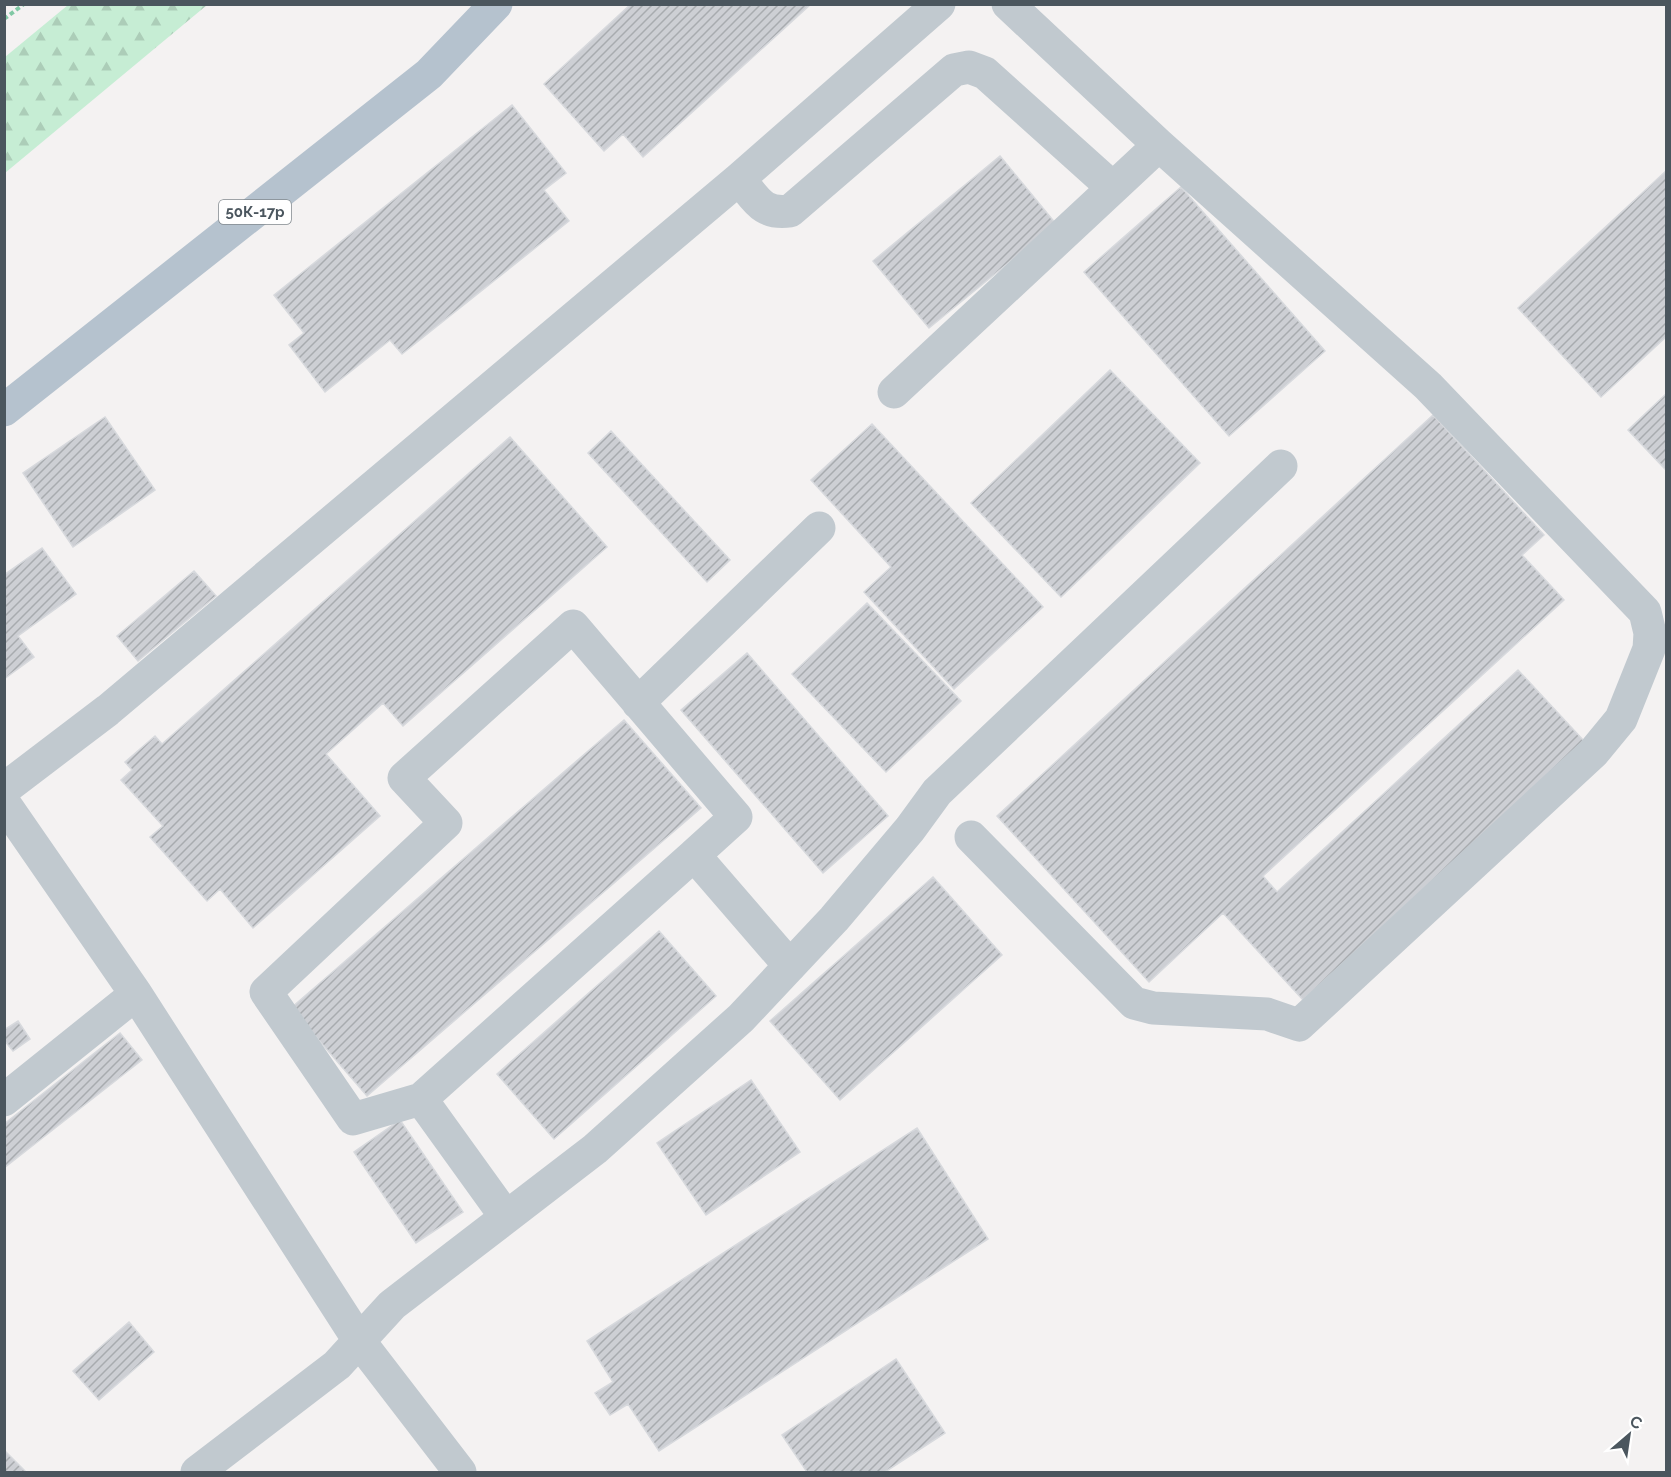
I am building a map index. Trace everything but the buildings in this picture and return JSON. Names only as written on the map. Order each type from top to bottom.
[{"type":"main road","name":"50К-17р","points":[[4,410],[429,74],[496,4]]},
{"type":"street","points":[[4,789],[108,710],[739,179],[939,4]]},
{"type":"street","points":[[971,837],[1134,1003],[1153,1008],[1267,1014],[1299,1025],[1593,753],[1621,719],[1649,649],[1650,633],[1645,612],[1428,386],[1159,145],[1008,4]]},
{"type":"street","points":[[739,179],[764,208],[776,213],[790,211],[954,70],[969,67],[985,73],[1113,188]]},
{"type":"street","points":[[894,392],[1159,145]]},
{"type":"street","points":[[197,1473],[337,1365],[392,1305],[595,1149],[741,1018],[842,910],[910,829],[937,792],[1281,466]]},
{"type":"street","points":[[638,702],[819,528]]},
{"type":"street","points":[[573,626],[638,702],[736,816],[421,1099],[353,1119],[266,992],[446,823],[404,778],[573,626]]},
{"type":"street","points":[[4,803],[136,994],[360,1342],[460,1473]]},
{"type":"street","points":[[694,855],[790,966]]},
{"type":"street","points":[[4,1100],[136,994]]},
{"type":"street","points":[[421,1099],[506,1216]]},
{"type":"path","points":[[4,20],[24,4]]},
{"type":"green space","points":[[68,5],[207,5],[5,173],[5,57]]}]
